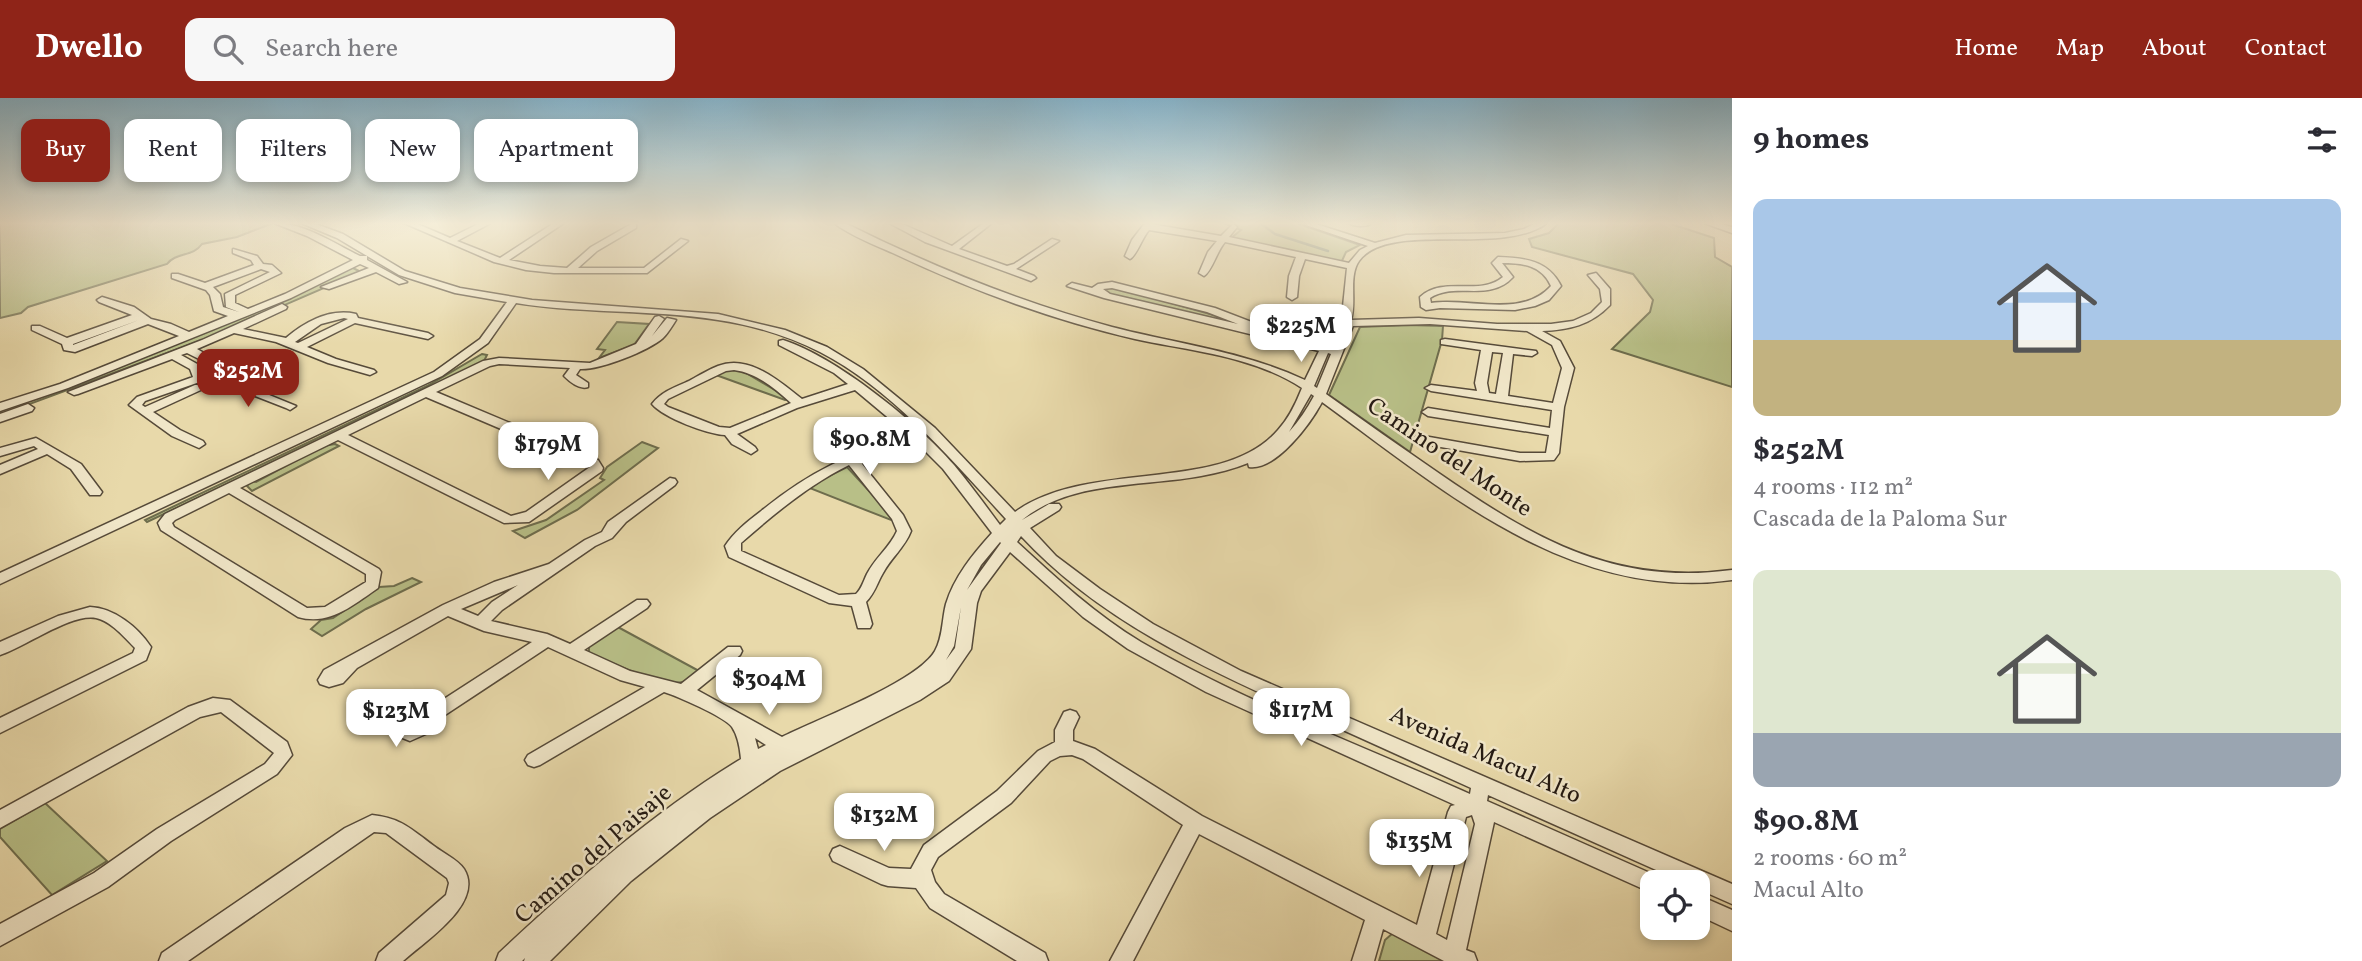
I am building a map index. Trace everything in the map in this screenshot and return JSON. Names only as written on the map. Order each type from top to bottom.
[{"type":"street","points":[[175,276],[211,290],[232,291],[275,273],[258,263]]},
{"type":"street","points":[[0,418],[234,330],[244,317],[354,263]]},
{"type":"street","points":[[0,407],[64,386],[188,336],[321,289],[372,263]]},
{"type":"street","name":"Avenida Macul Alto","points":[[373,263],[400,282],[453,298],[728,328],[777,341],[819,359],[857,385],[922,441],[1088,613],[1126,640],[1171,666],[1239,699],[1640,879]]},
{"type":"street","name":"Avenida Macul Alto","points":[[374,263],[414,278],[511,304],[701,315],[766,328],[810,343],[859,371],[931,431],[976,477],[1010,531],[1119,611],[1245,680],[1732,894]]},
{"type":"street","points":[[513,263],[524,267],[570,270],[647,270],[656,263]]},
{"type":"street","points":[[570,270],[578,263]]},
{"type":"street","name":"Camino del Monte","points":[[923,263],[1017,300],[1113,330],[1262,365],[1314,392],[1486,512],[1527,536],[1590,560],[1638,573],[1693,579],[1732,575]]},
{"type":"street","points":[[991,263],[1031,278]]},
{"type":"street","points":[[1006,269],[1022,263]]},
{"type":"street","points":[[1204,274],[1208,263]]},
{"type":"street","points":[[1292,297],[1298,263]]},
{"type":"street","points":[[1337,263],[1351,266],[1353,263]]},
{"type":"street","points":[[1429,321],[1425,297],[1436,290],[1480,289],[1503,282],[1508,277],[1497,263]]},
{"type":"street","points":[[1426,307],[1522,306],[1544,299],[1553,292],[1556,284],[1536,264],[1529,263]]},
{"type":"street","points":[[211,290],[260,266]]},
{"type":"street","name":"Camino del Paisaje","points":[[507,961],[633,845],[698,796],[751,762],[912,681],[936,664],[947,646],[959,588],[1010,531],[1040,513],[1085,496],[1116,490],[1186,484],[1250,466],[1275,453],[1294,438],[1331,350],[1348,326],[1346,319],[1351,266]]},
{"type":"street","points":[[1346,319],[1524,327],[1573,323],[1596,315],[1608,299],[1602,285],[1592,275]]},
{"type":"street","points":[[400,282],[414,278]]},
{"type":"street","points":[[1098,293],[1098,287],[1115,281],[1211,310],[1284,338]]},
{"type":"street","points":[[1072,286],[1331,350]]},
{"type":"street","points":[[211,290],[218,309],[275,331],[309,328]]},
{"type":"street","points":[[232,291],[229,303],[244,317]]},
{"type":"street","points":[[102,300],[130,309],[140,322],[176,341]]},
{"type":"street","points":[[0,579],[429,379],[478,347],[511,304]]},
{"type":"street","points":[[287,343],[309,328],[339,314],[349,315],[354,320],[428,336]]},
{"type":"street","points":[[301,346],[354,320]]},
{"type":"street","points":[[230,488],[371,569],[376,577],[373,584],[328,614],[309,615],[165,527],[165,523],[170,517],[230,488],[339,436],[427,393],[496,361],[591,366],[638,347],[655,333],[665,320]]},
{"type":"street","points":[[36,328],[67,342],[68,348],[79,349],[140,322],[167,326],[188,336]]},
{"type":"street","points":[[1418,439],[1541,458],[1550,457],[1553,453],[1558,407],[1567,378],[1566,363],[1553,340],[1524,327]]},
{"type":"street","points":[[234,330],[301,346],[338,363],[370,372]]},
{"type":"street","points":[[1444,342],[1532,353]]},
{"type":"street","points":[[1484,397],[1481,383],[1487,348]]},
{"type":"street","points":[[188,349],[207,359],[219,375],[250,392],[289,406]]},
{"type":"street","points":[[1502,399],[1500,388],[1508,368],[1507,350]]},
{"type":"street","points":[[173,355],[195,366],[199,378]]},
{"type":"street","points":[[800,404],[762,376],[733,366],[723,368],[658,402],[659,407],[664,410],[729,432],[857,385]]},
{"type":"street","points":[[576,367],[570,376],[584,385]]},
{"type":"street","points":[[199,444],[176,433],[136,407],[136,402],[199,378],[219,375]]},
{"type":"street","points":[[145,411],[219,375]]},
{"type":"street","points":[[1432,388],[1558,407]]},
{"type":"street","points":[[339,436],[509,520],[524,519],[531,515],[597,468],[593,463],[427,393]]},
{"type":"street","points":[[1428,412],[1556,433]]},
{"type":"street","points":[[729,432],[736,441],[751,450]]},
{"type":"street","points":[[860,459],[898,517],[904,531],[874,575],[868,590],[859,599],[834,599],[738,556],[732,549],[736,540],[794,491],[834,467],[860,459],[922,441]]},
{"type":"street","points":[[0,470],[41,446]]},
{"type":"street","points":[[0,452],[41,446],[68,458],[79,468],[95,492]]},
{"type":"street","points":[[482,624],[492,609],[590,543],[607,536],[619,522],[670,482]]},
{"type":"street","name":"Camino del Paisaje","points":[[534,961],[624,874],[712,805],[774,766],[914,695],[943,677],[963,649],[971,596],[1010,531]]},
{"type":"street","points":[[351,664],[402,633],[450,610],[552,568]]},
{"type":"street","points":[[859,599],[864,624]]},
{"type":"street","points":[[573,650],[642,604]]},
{"type":"street","points":[[450,610],[482,624],[547,640],[626,676],[684,691],[782,745]]},
{"type":"street","points":[[0,649],[66,620],[93,613],[106,617],[144,646],[140,656],[134,660],[0,726]]},
{"type":"street","points":[[435,712],[547,640]]},
{"type":"street","points":[[684,691],[734,651]]},
{"type":"street","points":[[534,760],[663,685]]},
{"type":"street","points":[[0,820],[194,712],[213,705],[230,708],[279,743],[283,755],[271,769],[164,835],[93,885],[8,931]]},
{"type":"street","points":[[1064,748],[1064,730],[1070,717]]},
{"type":"street","points":[[739,723],[749,746],[751,762]]},
{"type":"street","points":[[1037,961],[937,901],[922,879],[922,863],[931,851],[996,803],[1045,756],[1064,748],[1089,754],[1195,822],[1460,958],[1485,824],[1477,804],[1482,782]]},
{"type":"street","points":[[1424,939],[1458,811],[1477,804]]},
{"type":"street","points":[[170,961],[352,834],[378,822],[390,825],[454,872],[460,883],[458,895],[453,902],[387,961]]},
{"type":"street","points":[[1121,961],[1195,822]]},
{"type":"street","points":[[840,855],[888,877],[922,879]]},
{"type":"street","points":[[1710,911],[1732,921]]},
{"type":"street","points":[[1363,961],[1377,915]]},
{"type":"green space","points":[[0,263],[168,263],[28,307],[21,313],[0,318]]},
{"type":"green space","points":[[1593,263],[1726,263],[1732,267],[1732,387],[1612,349],[1650,312],[1653,300],[1633,274]]},
{"type":"green space","points":[[351,267],[361,272],[213,336],[0,415],[0,409],[279,303]]},
{"type":"green space","points":[[1119,288],[1234,321],[1232,323],[1145,304],[1107,294],[1099,289]]},
{"type":"green space","points":[[617,322],[649,324],[634,345],[599,358],[605,350],[597,349]]},
{"type":"green space","points":[[1443,326],[1442,340],[1410,452],[1329,395],[1360,327]]},
{"type":"green space","points":[[482,354],[487,355],[484,361],[449,379],[147,522],[145,520],[427,386]]},
{"type":"green space","points":[[727,369],[741,370],[790,399],[785,400],[716,375]]},
{"type":"green space","points":[[642,442],[658,448],[577,510],[525,538],[513,531],[546,520],[604,480],[600,478],[607,467]]},
{"type":"green space","points":[[323,446],[339,446],[252,491],[247,486],[251,481],[256,482]]},
{"type":"green space","points":[[847,467],[894,518],[891,520],[807,487]]},
{"type":"green space","points":[[412,578],[421,582],[366,609],[322,636],[311,629],[321,620],[333,618],[379,587],[394,586]]},
{"type":"green space","points":[[616,626],[699,671],[686,681],[665,682],[589,653],[589,645]]},
{"type":"green space","points":[[45,803],[107,861],[52,895],[0,837],[0,829]]},
{"type":"green space","points":[[1393,933],[1449,961],[1379,961],[1385,940]]}]
